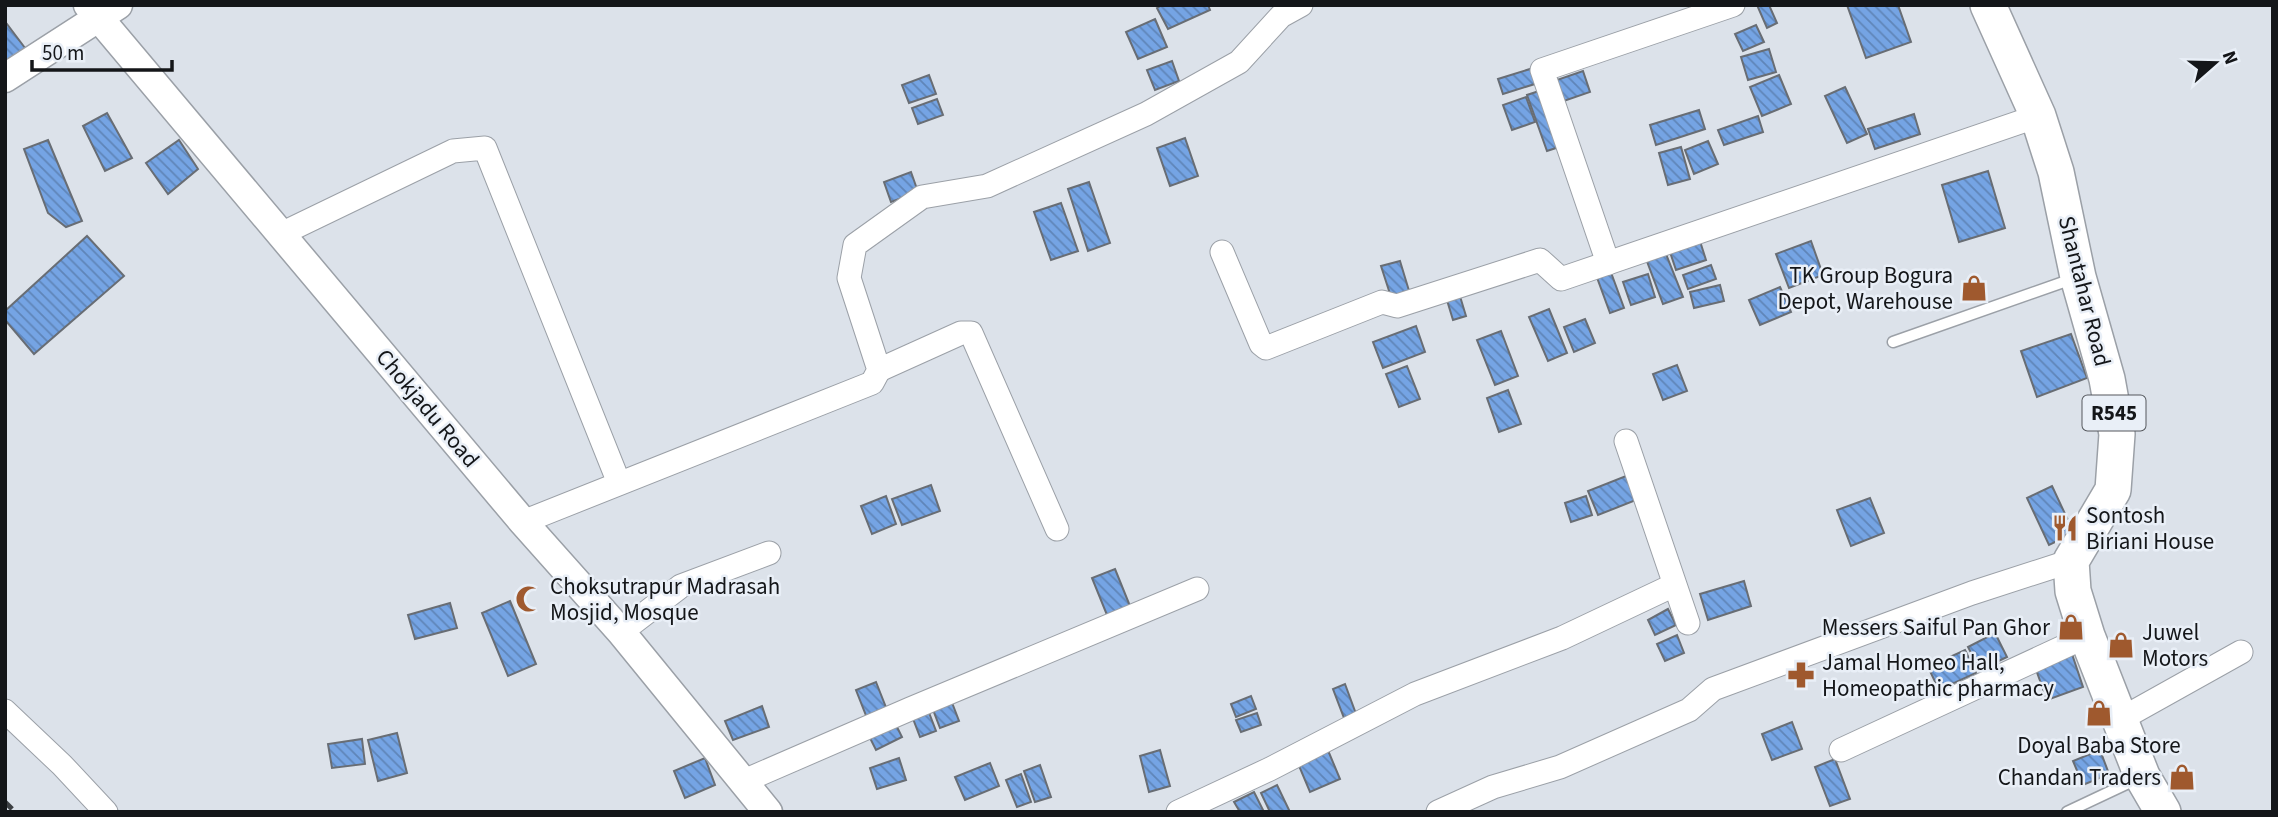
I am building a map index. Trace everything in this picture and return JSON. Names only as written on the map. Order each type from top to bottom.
[{"type":"main road","name":"Shantahar Road","points":[[1988,5],[2038,116],[2056,172],[2078,277],[2107,379],[2117,434],[2113,490],[2071,561]]},
{"type":"main road","points":[[2071,561],[2073,591],[2087,636],[2143,776],[2163,812]]},
{"type":"street","points":[[879,370],[849,278],[855,245],[922,197],[987,186],[1146,114],[1240,62],[1281,16],[1301,5]]},
{"type":"street","points":[[1608,262],[1542,70],[1733,5]]},
{"type":"street","points":[[5,78],[101,9]]},
{"type":"street","name":"Chokjadu Road","points":[[101,9],[281,234],[523,522],[621,632],[768,812]]},
{"type":"street","points":[[1222,252],[1261,344],[1266,348],[1382,302],[1397,306],[1540,260],[1561,279],[2038,116]]},
{"type":"street","points":[[281,234],[453,151],[485,148],[619,483]]},
{"type":"street","points":[[523,522],[856,391],[872,383],[879,370],[961,333],[971,333],[1057,529]]},
{"type":"street","points":[[1626,441],[1688,622]]},
{"type":"street","points":[[621,632],[681,586],[769,553]]},
{"type":"street","points":[[1438,812],[1493,787],[1560,767],[1678,716],[1713,689],[1972,593],[2071,561]]},
{"type":"street","points":[[1178,812],[1270,769],[1415,694],[1562,638],[1674,585]]},
{"type":"street","points":[[744,781],[1197,589]]},
{"type":"street","points":[[1841,750],[2087,636]]},
{"type":"street","points":[[2121,719],[2241,652]]},
{"type":"street","points":[[5,711],[62,765],[106,812]]},
{"type":"lane","points":[[1893,342],[2078,277]]},
{"type":"lane","points":[[2067,812],[2143,776]]},
{"type":"building","points":[[1162,5],[1208,5],[1210,10],[1168,29],[1157,8]]},
{"type":"building","points":[[1757,5],[1769,5],[1777,23],[1767,28]]},
{"type":"building","points":[[1847,5],[1898,5],[1911,42],[1866,58]]},
{"type":"building","points":[[1155,19],[1167,47],[1138,59],[1126,32]]},
{"type":"building","points":[[7,24],[25,48],[5,63],[5,25]]},
{"type":"building","points":[[1756,25],[1764,42],[1743,51],[1735,34]]},
{"type":"building","points":[[1769,49],[1776,72],[1748,80],[1741,57]]},
{"type":"building","points":[[1172,61],[1179,81],[1155,90],[1147,70]]},
{"type":"building","points":[[1533,68],[1538,83],[1503,94],[1498,79]]},
{"type":"building","points":[[1583,71],[1590,92],[1558,103],[1551,82]]},
{"type":"building","points":[[929,75],[936,94],[909,103],[902,85]]},
{"type":"building","points":[[1779,75],[1791,104],[1762,116],[1750,87]]},
{"type":"building","points":[[1845,87],[1867,134],[1847,143],[1825,96]]},
{"type":"building","points":[[1539,91],[1559,147],[1547,151],[1527,95]]},
{"type":"building","points":[[1526,97],[1535,122],[1512,130],[1503,105]]},
{"type":"building","points":[[937,99],[943,115],[918,124],[912,108]]},
{"type":"building","points":[[1699,110],[1705,129],[1656,145],[1650,125]]},
{"type":"building","points":[[107,113],[132,158],[105,171],[83,126]]},
{"type":"building","points":[[1914,114],[1920,134],[1875,149],[1868,129]]},
{"type":"building","points":[[1758,116],[1763,132],[1724,145],[1718,130]]},
{"type":"building","points":[[1185,138],[1198,176],[1170,186],[1157,148]]},
{"type":"building","points":[[48,140],[82,221],[66,227],[48,213],[24,149]]},
{"type":"building","points":[[179,140],[198,169],[168,194],[146,163]]},
{"type":"building","points":[[1708,141],[1718,164],[1694,174],[1685,150]]},
{"type":"building","points":[[1681,147],[1690,179],[1668,185],[1659,153]]},
{"type":"building","points":[[1988,171],[2005,228],[1959,242],[1942,185]]},
{"type":"building","points":[[911,172],[918,192],[891,202],[884,182]]},
{"type":"building","points":[[1089,182],[1110,243],[1088,251],[1068,189]]},
{"type":"building","points":[[1061,203],[1078,251],[1051,260],[1034,212]]},
{"type":"building","points":[[87,236],[124,276],[34,354],[5,320],[5,311]]},
{"type":"building","points":[[1699,238],[1706,260],[1676,270],[1669,249]]},
{"type":"building","points":[[1811,241],[1823,275],[1789,288],[1776,254]]},
{"type":"building","points":[[1664,249],[1683,297],[1663,304],[1645,256]]},
{"type":"building","points":[[1400,261],[1410,294],[1392,300],[1381,266]]},
{"type":"building","points":[[1711,265],[1716,279],[1688,289],[1683,275]]},
{"type":"building","points":[[1609,267],[1624,308],[1610,313],[1595,272]]},
{"type":"building","points":[[1648,274],[1655,297],[1631,305],[1623,282]]},
{"type":"building","points":[[1720,285],[1724,301],[1694,308],[1690,292]]},
{"type":"building","points":[[1780,287],[1791,312],[1760,325],[1749,300]]},
{"type":"building","points":[[1459,293],[1466,316],[1453,320],[1446,297]]},
{"type":"building","points":[[1549,309],[1567,353],[1548,361],[1529,317]]},
{"type":"building","points":[[1585,319],[1595,343],[1574,352],[1564,327]]},
{"type":"building","points":[[1416,326],[1425,352],[1383,368],[1373,342]]},
{"type":"building","points":[[1501,331],[1518,376],[1495,385],[1477,340]]},
{"type":"building","points":[[2071,334],[2087,378],[2037,397],[2021,351]]},
{"type":"building","points":[[1677,365],[1687,391],[1663,400],[1653,374]]},
{"type":"building","points":[[1407,366],[1420,399],[1399,407],[1386,374]]},
{"type":"building","points":[[1508,390],[1521,424],[1499,432],[1487,398]]},
{"type":"building","points":[[1626,476],[1636,500],[1598,515],[1588,491]]},
{"type":"building","points":[[931,485],[940,511],[902,525],[892,499]]},
{"type":"building","points":[[2052,486],[2074,533],[2049,545],[2027,498]]},
{"type":"building","points":[[886,496],[896,524],[872,534],[861,506]]},
{"type":"building","points":[[1586,496],[1592,515],[1571,522],[1565,503]]},
{"type":"building","points":[[1870,498],[1884,533],[1851,546],[1837,510]]},
{"type":"building","points":[[1115,569],[1132,611],[1109,620],[1092,578]]},
{"type":"building","points":[[1744,581],[1751,606],[1708,620],[1700,594]]},
{"type":"building","points":[[510,601],[536,664],[508,676],[482,613]]},
{"type":"building","points":[[450,603],[457,628],[415,639],[408,615]]},
{"type":"building","points":[[1668,609],[1676,625],[1655,635],[1648,620]]},
{"type":"building","points":[[1995,633],[2007,657],[1980,670],[1968,647]]},
{"type":"building","points":[[1677,635],[1684,653],[1665,661],[1657,644]]},
{"type":"building","points":[[1965,650],[1976,673],[1939,690],[1928,667]]},
{"type":"building","points":[[2071,651],[2083,687],[2047,700],[2034,664]]},
{"type":"building","points":[[876,682],[887,710],[867,718],[856,690]]},
{"type":"building","points":[[1345,684],[1356,714],[1344,718],[1333,689]]},
{"type":"building","points":[[1251,696],[1256,709],[1236,717],[1231,704]]},
{"type":"building","points":[[951,700],[959,721],[940,728],[932,707]]},
{"type":"building","points":[[762,706],[769,727],[733,740],[725,721]]},
{"type":"building","points":[[928,710],[936,731],[920,737],[912,716]]},
{"type":"building","points":[[1257,713],[1261,725],[1241,732],[1236,720]]},
{"type":"building","points":[[894,721],[902,737],[876,750],[868,734]]},
{"type":"building","points":[[1792,722],[1802,749],[1772,760],[1762,734]]},
{"type":"building","points":[[397,733],[407,773],[378,781],[368,740]]},
{"type":"building","points":[[362,739],[365,764],[332,768],[328,744]]},
{"type":"building","points":[[1327,748],[1340,779],[1310,792],[1297,761]]},
{"type":"building","points":[[1160,750],[1170,786],[1149,792],[1140,756]]},
{"type":"building","points":[[2100,750],[2109,774],[2083,785],[2073,761]]},
{"type":"building","points":[[705,758],[715,785],[685,798],[674,771]]},
{"type":"building","points":[[899,758],[906,780],[877,789],[870,768]]},
{"type":"building","points":[[1835,759],[1850,799],[1830,806],[1815,767]]},
{"type":"building","points":[[990,763],[999,786],[965,800],[955,777]]},
{"type":"building","points":[[1040,765],[1051,797],[1035,802],[1024,771]]},
{"type":"building","points":[[1021,774],[1031,802],[1017,807],[1006,780]]},
{"type":"building","points":[[1277,785],[1290,812],[1270,812],[1261,793]]},
{"type":"building","points":[[1254,792],[1264,812],[1240,812],[1234,802]]},
{"type":"railway","points":[[5,802],[15,812]]},
{"type":"place","name":"TK Group Bogura Depot, Warehouse","points":[[1974,288]]},
{"type":"place","name":"Sontosh Biriani House","points":[[2065,528]]},
{"type":"place","name":"Choksutrapur Madrasah Mosjid, Mosque","points":[[529,599]]},
{"type":"place","name":"Messers Saiful Pan Ghor","points":[[2071,627]]},
{"type":"place","name":"Juwel Motors","points":[[2121,645]]},
{"type":"place","name":"Jamal Homeo Hall, Homeopathic pharmacy","points":[[1801,675]]},
{"type":"place","name":"Doyal Baba Store","points":[[2099,713]]},
{"type":"place","name":"Chandan Traders","points":[[2182,777]]}]
